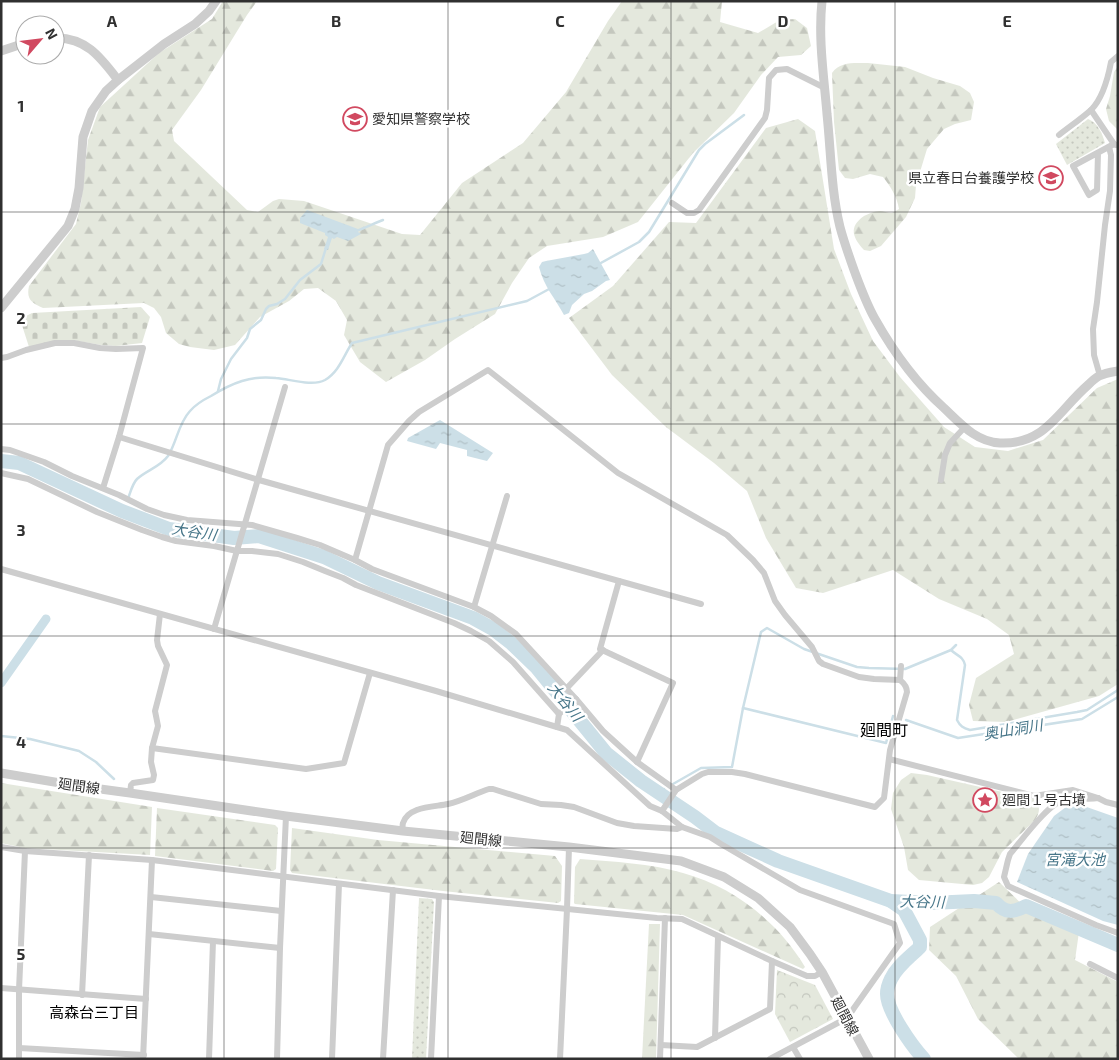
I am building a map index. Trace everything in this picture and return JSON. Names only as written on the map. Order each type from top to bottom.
[{"type":"street","points":[[1,308],[68,226],[75,209],[79,188],[83,137],[92,111],[106,91],[164,44],[195,24],[209,11],[216,1]]},
{"type":"street","points":[[822,1],[820,17],[825,88],[835,199],[840,226],[865,298],[875,319],[906,366],[926,392],[975,436],[986,441],[998,443],[1022,442],[1051,424],[1081,391],[1100,376],[1118,371]]},
{"type":"street","points":[[65,39],[86,46],[100,56],[118,80]]},
{"type":"street","points":[[1,51],[15,46]]},
{"type":"street","points":[[1059,135],[1091,110],[1098,102],[1111,62],[1118,56]]},
{"type":"street","points":[[672,203],[687,213],[694,213],[699,210],[766,118],[769,78],[776,70],[787,69],[825,88]]},
{"type":"street","points":[[1091,110],[1113,145]]},
{"type":"street","points":[[1098,153],[1097,190],[1090,195],[1074,166],[1098,153],[1113,145]]},
{"type":"street","points":[[1100,376],[1094,356],[1093,329],[1110,191],[1110,154],[1113,145]]},
{"type":"street","points":[[1,358],[55,343],[74,343],[116,349],[143,348],[103,488]]},
{"type":"street","points":[[355,560],[388,445],[419,412],[488,370],[618,473],[727,535],[764,573],[775,601],[815,652],[822,664],[859,677],[900,680]]},
{"type":"street","points":[[214,629],[285,387]]},
{"type":"street","points":[[941,480],[945,455],[950,442],[964,428]]},
{"type":"street","points":[[119,437],[259,480],[701,604]]},
{"type":"street","points":[[1,449],[10,450],[44,462],[164,515],[187,520],[252,526],[320,545],[355,560],[372,570],[474,607],[491,616],[516,634],[603,731],[637,762],[676,790]]},
{"type":"street","points":[[1,473],[28,479],[97,512],[176,541],[278,554],[303,562],[343,578],[356,586],[454,623],[489,641],[513,662],[559,714]]},
{"type":"street","points":[[474,607],[507,496]]},
{"type":"street","points":[[1,569],[567,730],[650,806],[663,808],[682,827],[710,837],[800,890],[894,924],[900,943],[852,1011],[770,1059]]},
{"type":"street","points":[[619,581],[600,649],[673,683],[637,762]]},
{"type":"street","points":[[130,792],[133,783],[153,780],[154,775],[151,762],[152,748],[158,726],[156,711],[167,665],[157,640],[160,614]]},
{"type":"street","points":[[566,689],[603,650]]},
{"type":"street","points":[[663,808],[676,790],[708,772],[745,774],[875,807],[884,798],[890,750],[908,692],[900,680],[901,669]]},
{"type":"street","points":[[152,748],[306,769],[344,763],[370,673]]},
{"type":"street","points":[[557,727],[559,714],[576,699]]},
{"type":"street","points":[[889,759],[1034,796],[1073,790],[1118,805]]},
{"type":"street","name":"廻間線","points":[[1,773],[286,816],[403,831],[681,861],[724,878],[758,898],[790,927],[822,972],[869,1059]]},
{"type":"street","points":[[403,831],[403,822],[420,808],[449,804],[490,789],[541,804],[574,807],[617,823],[677,830],[682,827]]},
{"type":"street","points":[[1098,798],[1090,800],[1078,798],[1063,799],[1048,809],[1010,854],[1004,877],[1008,886],[1118,933]]},
{"type":"street","points":[[277,1059],[286,816]]},
{"type":"street","points":[[1,847],[25,851],[152,860],[440,896],[682,920],[807,976],[815,976],[822,972]]},
{"type":"street","points":[[560,1059],[569,848]]},
{"type":"street","points":[[19,1059],[19,990],[25,851]]},
{"type":"street","points":[[82,995],[89,855]]},
{"type":"street","points":[[19,1048],[77,1055],[143,1057],[152,860]]},
{"type":"street","points":[[332,1059],[339,884]]},
{"type":"street","points":[[383,1059],[393,890]]},
{"type":"street","points":[[431,1059],[440,896]]},
{"type":"street","points":[[151,897],[281,911]]},
{"type":"street","points":[[660,1059],[665,918]]},
{"type":"street","points":[[149,934],[280,948]]},
{"type":"street","points":[[715,1038],[718,937]]},
{"type":"street","points":[[209,1059],[213,941]]},
{"type":"street","points":[[661,1045],[697,1048],[770,1009],[772,961]]},
{"type":"street","points":[[1090,964],[1118,978]]},
{"type":"street","points":[[1,988],[146,1000]]},
{"type":"street","points":[[793,1047],[800,1059]]},
{"type":"green space","points":[[223,1],[257,1],[201,90],[172,130],[174,141],[247,210],[258,212],[279,199],[304,201],[402,234],[420,235],[462,183],[523,143],[566,92],[622,1],[722,1],[720,22],[758,33],[780,20],[795,19],[807,28],[811,46],[801,55],[778,57],[761,75],[734,113],[693,153],[638,222],[603,237],[547,246],[529,258],[512,283],[495,314],[425,360],[386,382],[360,362],[344,335],[347,320],[336,301],[318,288],[304,289],[289,301],[260,317],[235,345],[214,350],[179,344],[166,333],[161,317],[154,308],[144,303],[43,308],[33,303],[29,298],[29,286],[76,224],[81,203],[88,140],[100,107],[159,53],[212,19]]},
{"type":"green space","points":[[853,63],[905,67],[960,86],[970,93],[974,102],[971,120],[944,129],[927,149],[916,185],[915,198],[906,217],[881,246],[870,251],[864,250],[857,241],[854,233],[856,224],[864,216],[874,212],[892,213],[899,209],[893,192],[883,177],[870,174],[853,179],[845,178],[839,170],[834,122],[832,73],[839,66]]},
{"type":"green space","points":[[1118,66],[1118,130],[1109,121],[1106,109],[1114,72]]},
{"type":"green space","points":[[798,119],[815,131],[834,249],[851,294],[873,341],[900,377],[944,427],[975,447],[1008,451],[1043,440],[1097,388],[1118,379],[1118,684],[1099,696],[1006,722],[973,721],[969,705],[976,678],[1014,654],[1009,635],[987,619],[939,599],[893,570],[823,593],[796,588],[766,538],[747,491],[714,463],[666,427],[612,375],[569,318],[613,286],[669,222],[696,223],[766,128]]},
{"type":"green space","points":[[1088,119],[1097,126],[1105,143],[1067,165],[1056,144]]},
{"type":"green space","points":[[141,307],[150,317],[142,343],[116,346],[72,340],[29,347],[20,319],[32,313]]},
{"type":"green space","points":[[911,773],[1034,799],[1039,807],[1038,814],[1035,820],[1002,852],[989,877],[982,883],[973,885],[919,880],[908,870],[904,847],[891,809],[893,793],[901,780]]},
{"type":"green space","points":[[1,783],[152,807],[150,855],[24,848],[1,843]]},
{"type":"green space","points":[[157,808],[275,825],[278,828],[276,869],[273,871],[155,856]]},
{"type":"green space","points":[[292,828],[378,840],[555,856],[562,866],[561,901],[558,903],[292,873],[290,870]]},
{"type":"green space","points":[[580,859],[658,867],[702,879],[720,887],[753,908],[768,921],[782,935],[805,967],[803,969],[683,915],[575,904],[575,867]]},
{"type":"green space","points":[[999,882],[1027,909],[1079,932],[1075,960],[1118,982],[1118,1059],[1019,1059],[978,1019],[956,976],[929,950],[930,927]]},
{"type":"green space","points":[[419,898],[432,899],[434,902],[426,1059],[412,1059]]},
{"type":"green space","points":[[649,924],[660,924],[656,1059],[642,1059]]},
{"type":"green space","points":[[777,970],[815,985],[833,1019],[790,1042],[775,1014]]},
{"type":"water","points":[[307,210],[358,229],[358,232],[361,234],[348,241],[337,237],[332,238],[328,250],[324,249],[328,237],[325,233],[300,223],[300,218]]},
{"type":"water","points":[[593,249],[610,280],[584,294],[572,305],[569,313],[564,315],[547,286],[539,267],[542,262],[588,253]]},
{"type":"water","points":[[440,420],[493,453],[487,461],[467,456],[467,450],[440,443],[436,449],[407,441],[408,438]]},
{"type":"water","name":"宮滝大池","points":[[1081,805],[1118,818],[1118,925],[1103,921],[1017,882],[1028,854],[1054,816],[1066,807]]},
{"type":"waterway","points":[[599,264],[639,242],[649,232],[699,150],[744,115]]},
{"type":"waterway","points":[[356,231],[383,220]]},
{"type":"waterway","points":[[218,391],[221,379],[231,359],[247,338],[250,329],[261,320],[269,306],[285,299],[300,280],[321,264],[326,248]]},
{"type":"waterway","points":[[129,496],[137,479],[168,456],[190,411],[200,402],[226,387],[250,379],[267,377],[307,383],[320,382],[334,373],[352,343],[527,301],[551,288]]},
{"type":"waterway","name":"大谷川","points":[[1,461],[19,463],[122,511],[169,529],[234,538],[259,536],[324,557],[378,583],[473,618],[493,629],[511,643],[537,668],[606,753],[641,781],[716,833],[778,861],[891,901],[931,903],[974,901],[996,903],[1003,909],[1010,911],[1026,906],[1118,945]]},
{"type":"waterway","points":[[1,683],[46,619]]},
{"type":"waterway","points":[[673,784],[701,768],[732,767],[743,708],[761,632],[767,628],[804,649],[857,667],[905,669],[951,650],[956,645]]},
{"type":"waterway","points":[[951,650],[961,658],[965,665],[957,720],[959,724],[970,730],[1087,710],[1118,690]]},
{"type":"waterway","name":"奥山洞川","points":[[906,720],[958,738],[1082,719],[1118,697]]},
{"type":"waterway","name":"奥山洞川","points":[[743,708],[886,743],[893,716]]},
{"type":"waterway","points":[[1,736],[30,739],[79,751],[96,762],[114,779]]},
{"type":"waterway","name":"大谷川","points":[[658,793],[664,789]]},
{"type":"waterway","points":[[891,901],[904,910],[920,940],[920,947],[894,974],[888,989],[888,1001],[901,1028],[924,1059]]},
{"type":"place","name":"愛知県警察学校","points":[[355,119]]},
{"type":"place","name":"県立春日台養護学校","points":[[1051,178]]},
{"type":"place","name":"廻間１号古墳","points":[[985,800]]},
{"type":"district","name":"廻間町","points":[[884,730]]},
{"type":"district","name":"高森台三丁目","points":[[94,1013]]}]
